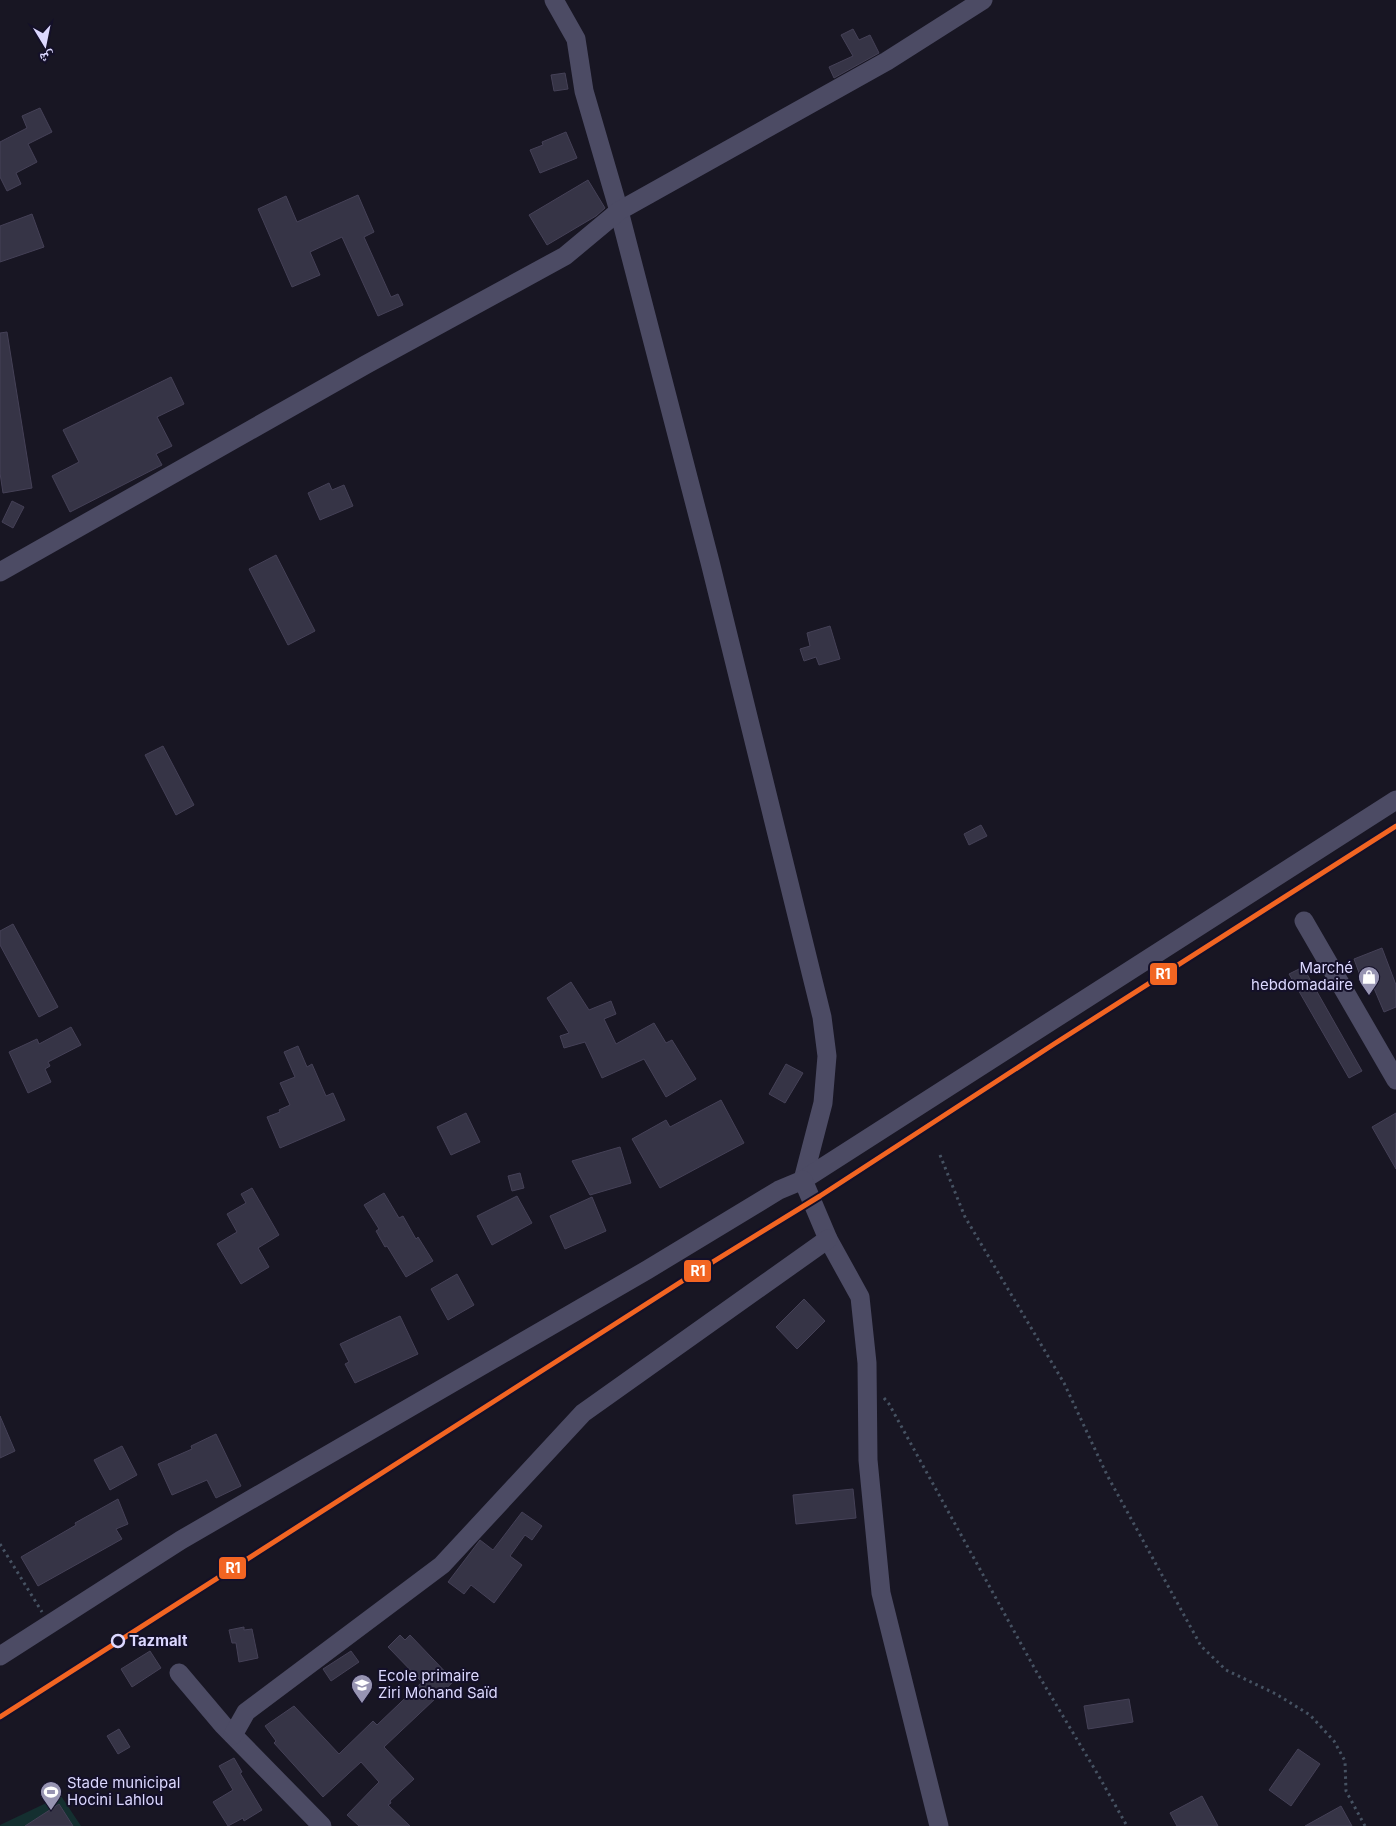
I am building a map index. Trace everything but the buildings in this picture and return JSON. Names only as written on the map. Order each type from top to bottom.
[{"type":"street","points":[[554,0],[576,40],[584,91],[619,211],[710,562],[822,1017],[827,1056],[823,1104],[803,1180],[828,1239],[860,1297],[868,1362],[868,1460],[880,1593],[938,1826]]},
{"type":"street","points":[[0,572],[367,364],[565,256],[619,211],[887,61],[983,0]]},
{"type":"street","points":[[0,1656],[190,1535],[648,1270],[779,1190],[803,1180],[1396,800]]},
{"type":"street","points":[[1304,921],[1396,1080]]},
{"type":"street","points":[[233,1735],[246,1712],[442,1565],[583,1413],[828,1239]]},
{"type":"street","points":[[179,1673],[233,1735],[322,1826]]},
{"type":"path","points":[[940,1155],[965,1217],[1064,1383],[1107,1475],[1201,1646],[1226,1670],[1276,1694],[1310,1715],[1334,1741],[1345,1761],[1346,1790],[1365,1826]]},
{"type":"path","points":[[868,1382],[889,1404],[1036,1671],[1127,1826]]},
{"type":"path","points":[[0,1544],[48,1624]]},
{"type":"green space","name":"Stade municipal Hocini Lahlou","points":[[61,1796],[81,1826],[0,1826],[0,1825]]},
{"type":"transit line","name":"R1","points":[[0,1717],[698,1271],[820,1196],[1396,826]]},
{"type":"place","name":"Marché hebdomadaire","points":[[1369,996]]},
{"type":"place","name":"Tazmalt","points":[[118,1641]]},
{"type":"place","name":"Ecole primaire Ziri Mohand Saïd","points":[[362,1704]]},
{"type":"place","name":"Stade municipal Hocini Lahlou","points":[[51,1811]]}]
